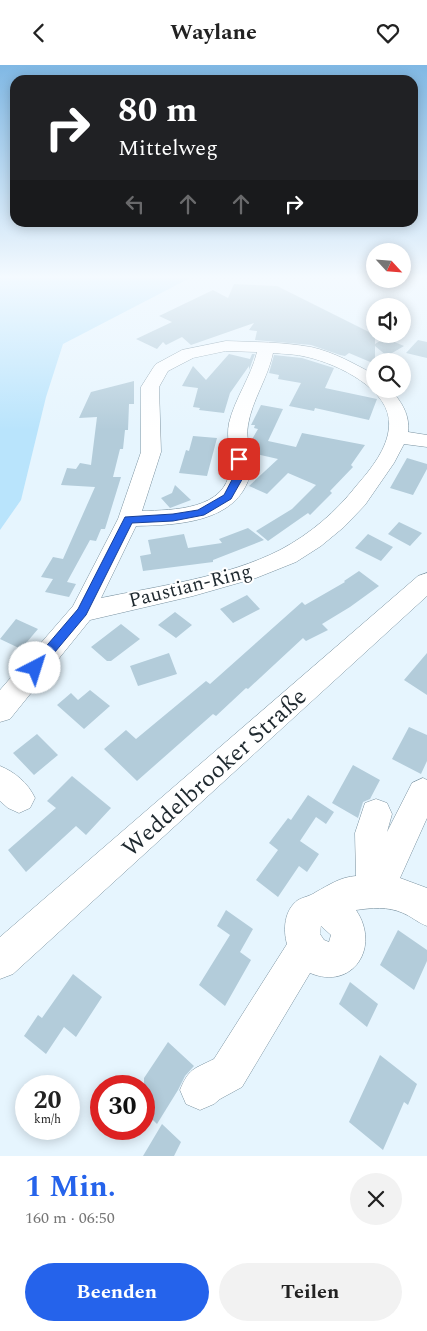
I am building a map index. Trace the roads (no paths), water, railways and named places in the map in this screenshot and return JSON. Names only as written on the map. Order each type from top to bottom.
[{"type":"street","name":"Paustian-Ring","points":[[0,710],[82,612],[129,519],[152,453],[150,387],[162,368],[188,353],[226,347],[266,347],[310,353],[333,360],[366,377]]},
{"type":"street","points":[[129,519],[173,518],[201,513],[227,497],[239,476],[238,426],[250,388],[264,360],[266,347]]},
{"type":"street","points":[[390,398],[398,415],[398,437],[427,441]]},
{"type":"street","name":"Paustian-Ring","points":[[82,612],[247,574],[300,549],[342,518],[370,484],[398,437]]},
{"type":"street","name":"Weddelbrooker Straße","points":[[0,961],[427,582]]},
{"type":"street","points":[[377,891],[423,793]]},
{"type":"street","points":[[376,813],[371,825],[370,836],[377,891]]},
{"type":"street","points":[[200,1090],[209,1081],[219,1079],[228,1073],[306,947],[312,955],[328,961],[336,959],[343,954],[349,938],[344,921],[331,910],[323,908],[345,895],[377,891],[412,898],[427,909]]}]
